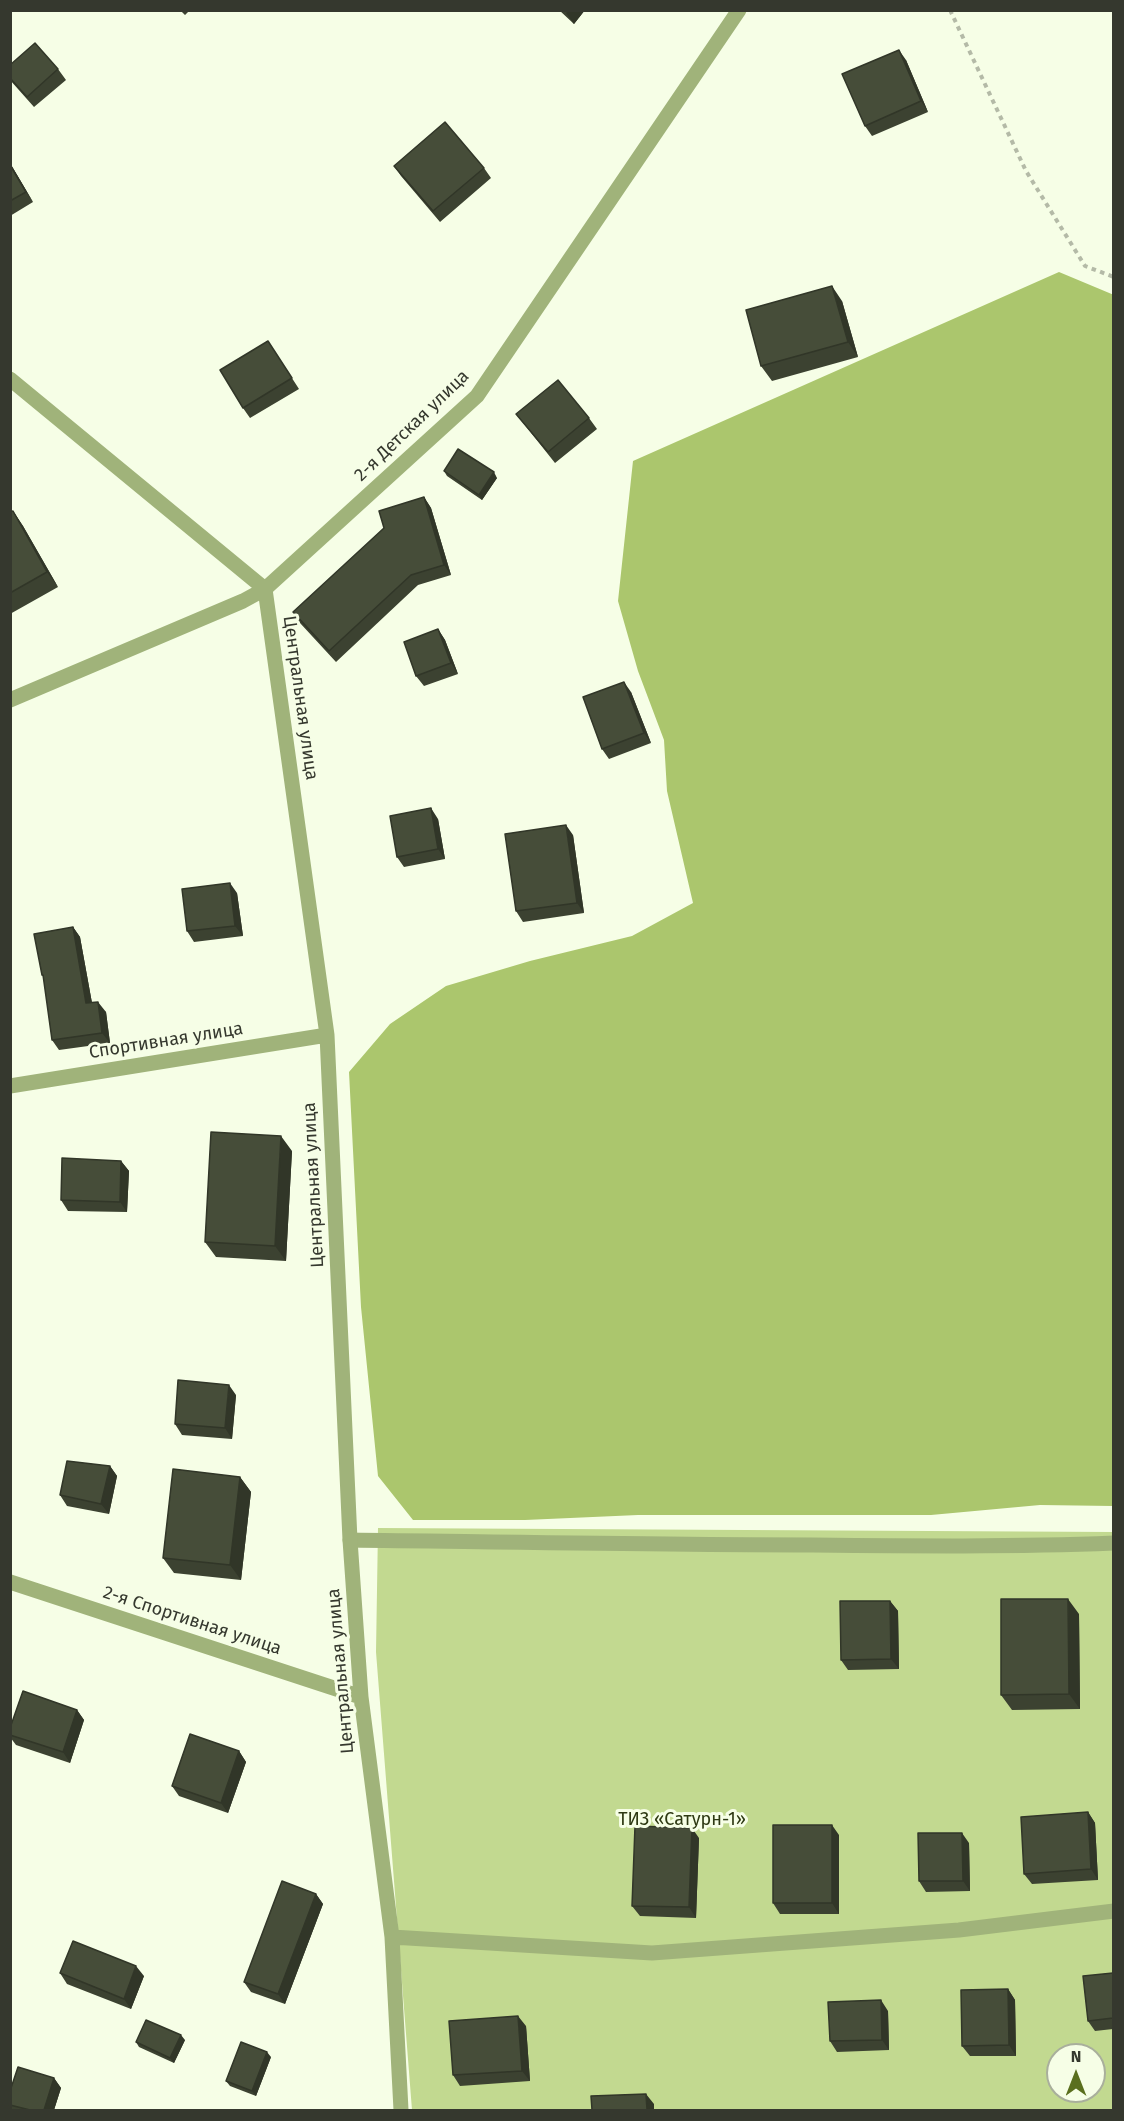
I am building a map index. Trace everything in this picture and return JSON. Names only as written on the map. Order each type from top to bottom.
[{"type":"street","name":"2-я Детская улица","points":[[10,700],[243,601],[265,589],[477,396],[739,10]]},
{"type":"street","points":[[10,379],[265,589]]},
{"type":"street","name":"Центральная улица","points":[[265,589],[327,1035],[350,1540],[361,1697],[392,1937],[401,2110]]},
{"type":"street","name":"Спортивная улица","points":[[10,1086],[327,1035]]},
{"type":"street","points":[[350,1540],[889,1546],[1043,1546],[1113,1543]]},
{"type":"street","name":"2-я Спортивная улица","points":[[10,1582],[361,1697]]},
{"type":"street","points":[[392,1937],[652,1953],[959,1930],[1113,1911]]},
{"type":"path","points":[[950,10],[1026,171],[1084,266],[1113,277]]},
{"type":"green space","points":[[1059,272],[1114,295],[1113,1506],[1040,1505],[931,1515],[638,1515],[525,1520],[413,1520],[378,1476],[361,1307],[349,1072],[390,1024],[446,986],[530,961],[632,936],[693,903],[667,791],[664,740],[638,671],[618,601],[633,461]]},
{"type":"green space","name":"ТИЗ «Сатурн-1»","points":[[378,1528],[1113,1532],[1113,2110],[412,2110],[376,1652]]},
{"type":"building","points":[[35,43],[58,69],[27,97],[10,78],[10,65]]},
{"type":"building","points":[[899,50],[921,101],[865,126],[842,74]]},
{"type":"building","points":[[445,122],[484,168],[433,211],[394,166]]},
{"type":"building","points":[[10,165],[26,192],[10,201]]},
{"type":"building","points":[[832,286],[848,342],[761,366],[746,310]]},
{"type":"building","points":[[268,341],[292,378],[243,408],[220,370]]},
{"type":"building","points":[[558,380],[589,418],[548,452],[516,414]]},
{"type":"building","points":[[458,449],[494,472],[479,495],[444,471]]},
{"type":"building","points":[[424,497],[444,565],[411,575],[329,651],[293,612],[384,528],[379,511]]},
{"type":"building","points":[[13,511],[47,572],[10,593],[10,512]]},
{"type":"building","points":[[438,629],[451,663],[416,676],[404,642]]},
{"type":"building","points":[[624,682],[644,733],[602,749],[583,697]]},
{"type":"building","points":[[431,808],[438,849],[397,857],[390,816]]},
{"type":"building","points":[[566,825],[577,903],[516,911],[505,834]]},
{"type":"building","points":[[230,883],[235,926],[187,931],[182,889]]},
{"type":"building","points":[[73,927],[86,1003],[98,1002],[102,1033],[52,1040],[43,975],[34,934]]},
{"type":"building","points":[[211,1132],[281,1136],[275,1246],[205,1242]]},
{"type":"building","points":[[62,1158],[121,1161],[120,1202],[61,1200]]},
{"type":"building","points":[[178,1380],[229,1385],[225,1428],[175,1424]]},
{"type":"building","points":[[67,1461],[110,1466],[101,1504],[60,1495]]},
{"type":"building","points":[[173,1469],[240,1477],[230,1565],[163,1558]]},
{"type":"building","points":[[1001,1599],[1068,1599],[1069,1694],[1001,1695]]},
{"type":"building","points":[[840,1601],[890,1601],[891,1659],[841,1660]]},
{"type":"building","points":[[23,1691],[77,1710],[63,1752],[10,1735],[10,1728]]},
{"type":"building","points":[[190,1734],[239,1751],[221,1803],[172,1786]]},
{"type":"building","points":[[1088,1812],[1091,1869],[1024,1874],[1021,1817]]},
{"type":"building","points":[[773,1825],[832,1825],[832,1903],[773,1903]]},
{"type":"building","points":[[635,1826],[692,1828],[689,1907],[632,1906]]},
{"type":"building","points":[[918,1833],[962,1833],[963,1881],[919,1881]]},
{"type":"building","points":[[282,1881],[316,1894],[278,1994],[244,1982]]},
{"type":"building","points":[[73,1941],[136,1966],[124,1999],[60,1973]]},
{"type":"building","points":[[1113,1973],[1113,2018],[1088,2021],[1083,1976]]},
{"type":"building","points":[[1008,1989],[1009,2045],[962,2046],[961,1990]]},
{"type":"building","points":[[881,2000],[882,2040],[830,2041],[828,2002]]},
{"type":"building","points":[[518,2016],[522,2071],[453,2075],[449,2021]]},
{"type":"building","points":[[146,2020],[181,2035],[170,2058],[136,2042]]},
{"type":"building","points":[[241,2042],[267,2052],[252,2091],[226,2081]]},
{"type":"building","points":[[18,2067],[54,2078],[44,2110],[30,2110],[10,2105],[10,2091]]},
{"type":"building","points":[[646,2094],[647,2110],[592,2110],[591,2096]]}]
